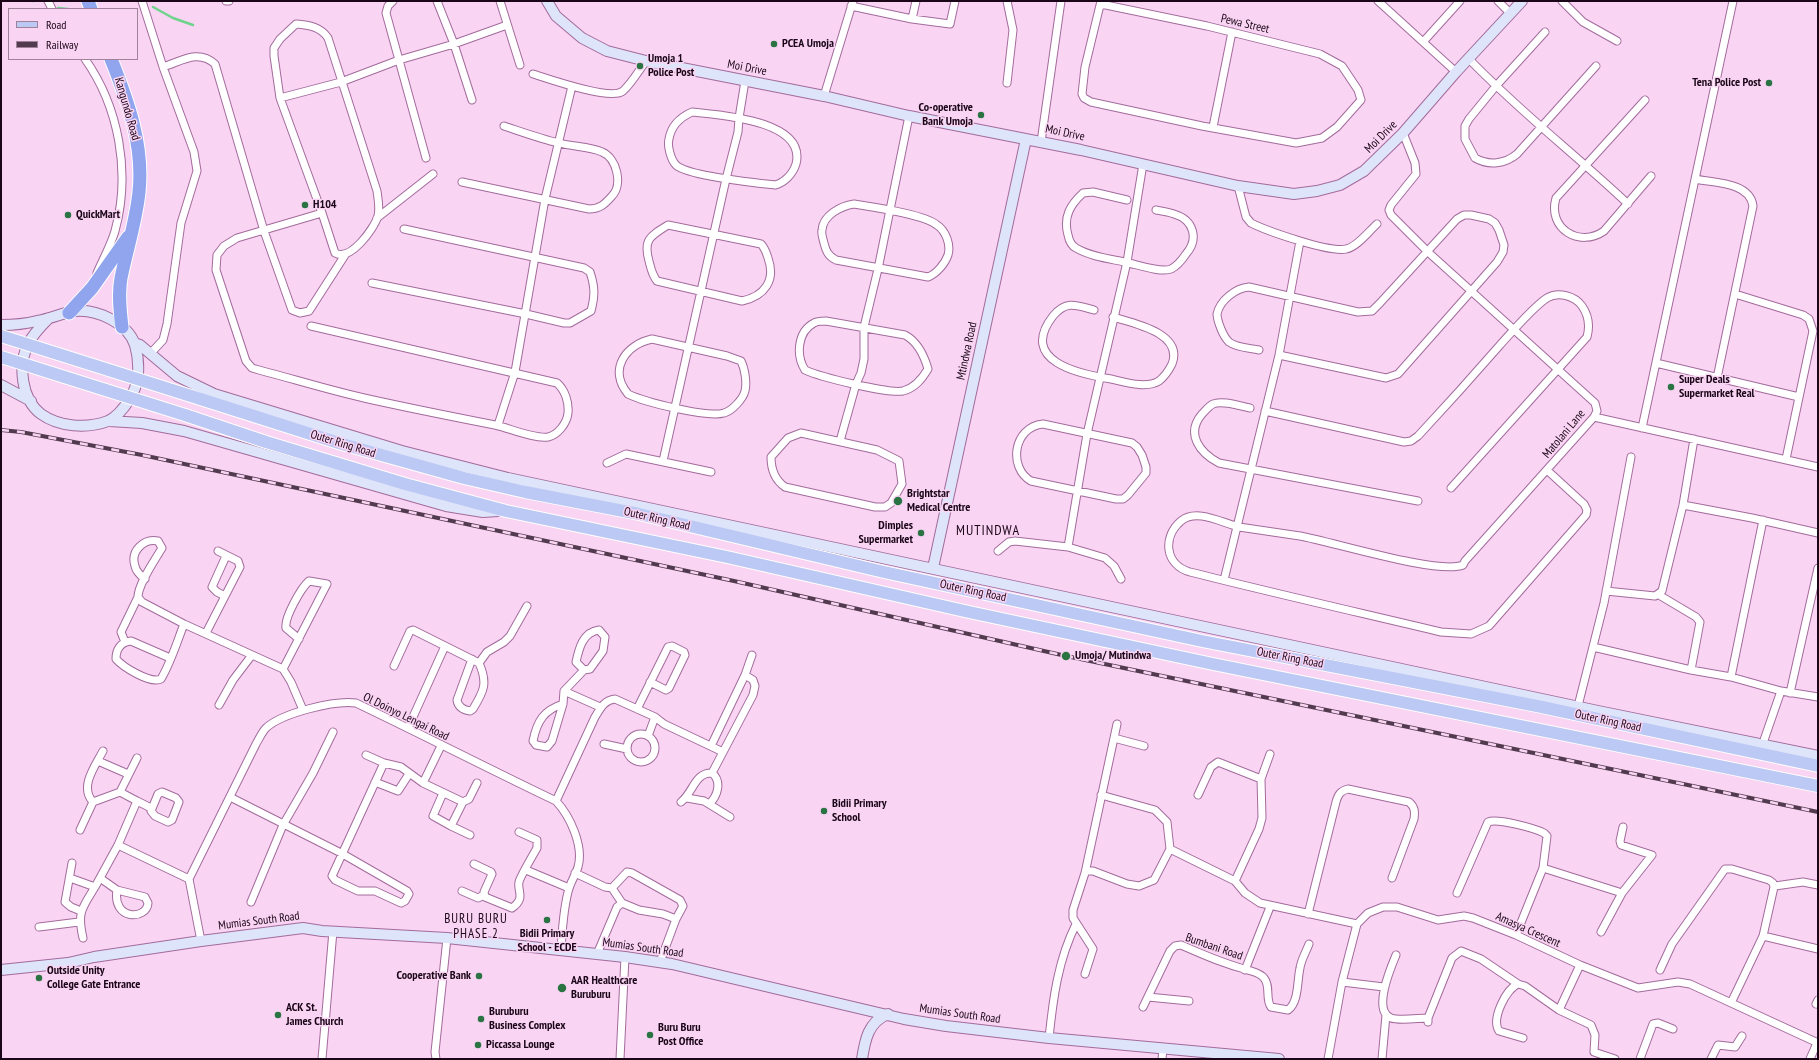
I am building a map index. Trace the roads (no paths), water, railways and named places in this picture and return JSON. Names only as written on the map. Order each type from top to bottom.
[{"type":"highway","name":"Kangundo Road","points":[[111,60],[125,94],[137,143],[139,190],[131,242],[121,279],[119,298],[122,327]]},
{"type":"highway","points":[[69,313],[92,288],[132,231]]},
{"type":"main road","name":"Moi Drive","points":[[547,1],[556,16],[582,38],[607,51],[646,61],[824,96],[909,116],[1041,142],[1238,186],[1294,194],[1317,191],[1340,185],[1364,171],[1403,133],[1456,72],[1522,1]]},
{"type":"main road","name":"Mtindwa Road","points":[[933,568],[1026,139]]},
{"type":"main road","name":"Outer Ring Road","points":[[1,325],[18,325],[75,311],[92,312],[108,318],[122,327],[134,343],[177,376],[214,394],[387,446],[508,478],[1818,756]]},
{"type":"main road","name":"Outer Ring Road","points":[[49,318],[28,344],[23,358],[24,381],[31,402],[40,413],[65,424],[92,425],[109,421],[142,423],[200,435],[446,506],[483,512],[506,511]]},
{"type":"main road","name":"Outer Ring Road","points":[[1,336],[342,444],[457,476],[525,492],[639,514],[884,572],[1194,639],[1537,706],[1818,766]]},
{"type":"main road","name":"Outer Ring Road","points":[[109,421],[123,410],[133,395],[138,378],[138,360],[134,343]]},
{"type":"main road","name":"Outer Ring Road","points":[[1,357],[266,442],[405,484],[506,511],[1206,662],[1818,786]]},
{"type":"main road","name":"Outer Ring Road","points":[[1,385],[31,402]]},
{"type":"main road","points":[[508,478],[525,492]]},
{"type":"main road","points":[[1537,706],[1559,701]]},
{"type":"main road","name":"Mumias South Road","points":[[1,970],[68,963],[94,957],[201,941],[303,928],[447,938],[561,951],[567,950],[660,962],[946,1026],[1049,1038],[1279,1059]]},
{"type":"main road","points":[[862,1059],[867,1034],[867,1009]]},
{"type":"main road","points":[[867,1034],[881,1017],[888,1014]]},
{"type":"street","points":[[142,1],[163,68],[194,152],[197,171],[181,224],[167,324],[163,340],[150,354]]},
{"type":"street","points":[[393,1],[388,6],[386,13],[426,158]]},
{"type":"street","points":[[437,1],[454,44],[472,100]]},
{"type":"street","points":[[500,1],[520,65]]},
{"type":"street","points":[[912,19],[916,1]]},
{"type":"street","points":[[824,96],[852,4],[912,19],[950,24],[955,1]]},
{"type":"street","points":[[1007,1],[1013,30],[1008,83]]},
{"type":"street","points":[[1041,142],[1061,1]]},
{"type":"street","points":[[1378,1],[1456,72]]},
{"type":"street","points":[[1423,42],[1460,1]]},
{"type":"street","points":[[1498,1],[1510,13]]},
{"type":"street","points":[[1562,1],[1583,22],[1617,41]]},
{"type":"street","points":[[1642,428],[1733,1]]},
{"type":"street","name":"Pewa Street","points":[[1101,2],[1320,54],[1342,66],[1358,90],[1361,100],[1337,127],[1322,138],[1296,143],[1202,126],[1091,102],[1084,98],[1082,94],[1085,67],[1101,2]]},
{"type":"street","points":[[296,24],[310,25],[325,33],[328,38],[377,191],[380,208],[377,218],[368,234],[351,252],[345,255],[340,256],[335,252],[280,98],[274,48],[280,39],[296,24]]},
{"type":"street","points":[[280,98],[341,82],[399,60],[454,44],[508,25]]},
{"type":"street","points":[[1214,127],[1232,32]]},
{"type":"street","points":[[1545,32],[1496,86],[1465,126],[1466,139],[1475,158],[1492,163],[1504,163],[1510,160],[1596,66]]},
{"type":"street","points":[[163,68],[195,56],[203,56],[215,64],[264,231],[292,310],[300,313],[308,311],[345,255]]},
{"type":"street","points":[[1469,59],[1540,127],[1587,166],[1628,204]]},
{"type":"street","points":[[86,60],[94,72],[110,106],[122,160],[122,192],[119,215],[114,232],[92,288]]},
{"type":"street","points":[[533,74],[572,86],[618,94],[624,90],[646,61]]},
{"type":"street","points":[[663,461],[726,179],[738,132],[745,81]]},
{"type":"street","points":[[498,425],[515,372],[526,314],[534,257],[572,86]]},
{"type":"street","points":[[1646,100],[1556,198],[1554,205],[1555,215],[1565,231],[1570,235],[1586,238],[1595,237],[1604,230],[1628,204],[1651,176]]},
{"type":"street","points":[[692,112],[739,118],[776,128],[783,132],[790,140],[796,153],[796,164],[782,184],[775,185],[726,179],[684,170],[676,165],[670,154],[668,140],[672,128],[684,115],[692,112]]},
{"type":"street","points":[[840,441],[864,360],[864,327],[891,210],[909,116]]},
{"type":"street","points":[[462,182],[589,209],[597,209],[605,204],[616,192],[619,183],[610,157],[602,152],[559,143],[504,126]]},
{"type":"street","name":"Matolani Lane","points":[[1238,526],[1301,536],[1412,562],[1452,568],[1463,565],[1548,471],[1594,417],[1597,411],[1595,403],[1560,369],[1428,252],[1391,215],[1389,210],[1416,174],[1415,163],[1403,133]]},
{"type":"street","points":[[1068,547],[1076,492],[1087,434],[1099,377],[1127,262],[1143,164]]},
{"type":"street","points":[[377,218],[433,174]]},
{"type":"street","points":[[1695,179],[1738,188],[1749,194],[1752,198],[1753,206],[1736,294],[1717,378]]},
{"type":"street","points":[[1238,186],[1246,218],[1251,224],[1300,241],[1345,250],[1352,247],[1377,224]]},
{"type":"street","points":[[1127,200],[1093,192],[1083,193],[1069,210],[1066,222],[1068,237],[1074,247],[1084,252],[1160,270],[1170,270],[1178,264],[1191,248],[1194,241],[1193,231],[1184,219],[1175,214],[1156,210]]},
{"type":"street","points":[[854,204],[891,210],[928,220],[937,224],[943,230],[950,249],[947,259],[933,275],[928,277],[878,269],[830,257],[827,253],[822,230],[825,221],[836,210],[844,206],[854,204]]},
{"type":"street","points":[[311,326],[557,382],[563,387],[566,398],[568,412],[566,421],[557,432],[549,437],[540,437],[498,425],[372,400],[252,368],[246,361],[216,270],[217,255],[224,246],[237,238],[322,214]]},
{"type":"street","points":[[1259,350],[1238,346],[1225,338],[1218,322],[1217,314],[1221,305],[1234,291],[1240,288],[1249,287],[1291,295],[1367,313],[1380,304],[1457,219],[1464,215],[1489,219],[1495,222],[1500,230],[1504,245],[1503,252],[1473,291],[1398,374],[1391,378],[1380,377],[1279,355]]},
{"type":"street","points":[[668,225],[714,234],[761,244],[771,266],[772,277],[769,284],[750,299],[742,301],[657,281],[653,276],[645,248],[646,243],[650,238],[668,225]]},
{"type":"street","points":[[372,283],[564,323],[570,323],[591,311],[595,297],[594,286],[590,272],[584,268],[404,229]]},
{"type":"street","points":[[1224,580],[1279,355],[1300,241]]},
{"type":"street","points":[[1265,411],[1404,442],[1411,441],[1418,436],[1515,329],[1547,298],[1557,294],[1568,296],[1578,301],[1586,311],[1590,326],[1587,337],[1560,369],[1451,488]]},
{"type":"street","points":[[1736,294],[1803,315],[1812,325],[1813,331],[1786,459]]},
{"type":"street","points":[[1094,310],[1076,305],[1068,305],[1059,309],[1045,326],[1042,342],[1050,357],[1058,365],[1099,377],[1148,384],[1159,381],[1170,369],[1174,358],[1170,344],[1160,333],[1113,317]]},
{"type":"street","points":[[826,321],[905,335],[912,339],[925,360],[928,369],[921,381],[903,391],[893,391],[856,384],[805,370],[800,363],[800,345],[806,329],[815,322],[826,321]]},
{"type":"street","points":[[652,339],[688,348],[741,361],[744,366],[746,387],[744,395],[726,413],[716,415],[676,408],[628,394],[620,379],[620,366],[623,357],[631,348],[643,341],[652,339]]},
{"type":"street","points":[[1656,363],[1799,397]]},
{"type":"street","points":[[1250,408],[1219,403],[1213,404],[1197,420],[1194,430],[1201,449],[1210,458],[1219,463],[1418,501]]},
{"type":"street","points":[[1594,417],[1818,467]]},
{"type":"street","points":[[1043,424],[1132,443],[1142,455],[1146,467],[1146,473],[1128,496],[1123,499],[1076,492],[1031,482],[1022,474],[1016,449],[1018,442],[1028,430],[1036,425],[1043,424]]},
{"type":"street","points":[[801,433],[840,441],[877,450],[899,461],[902,484],[891,503],[885,507],[875,507],[785,487],[780,483],[771,464],[771,457],[788,438],[794,434],[801,433]]},
{"type":"street","points":[[1659,595],[1662,591],[1683,505],[1694,439]]},
{"type":"street","points":[[607,463],[622,454],[626,454],[711,472]]},
{"type":"street","points":[[1578,706],[1606,591],[1631,457]]},
{"type":"street","points":[[1238,526],[1195,515],[1181,522],[1174,528],[1170,537],[1170,557],[1174,564],[1182,570],[1441,632],[1471,634],[1489,626],[1586,515],[1587,510],[1584,504],[1548,471]]},
{"type":"street","points":[[1683,505],[1763,520],[1818,533]]},
{"type":"street","points":[[1731,677],[1763,520]]},
{"type":"street","points":[[125,642],[121,632],[138,597],[138,591],[162,548],[158,541],[151,539],[145,541],[139,546],[133,560],[135,568],[144,579]]},
{"type":"street","points":[[998,551],[1009,542],[1015,541],[1068,547],[1105,558],[1114,566],[1121,579]]},
{"type":"street","points":[[206,633],[240,567],[238,561],[218,551]]},
{"type":"street","points":[[225,596],[217,592],[212,587],[226,556]]},
{"type":"street","points":[[1790,693],[1818,568]]},
{"type":"street","points":[[283,669],[299,639],[313,612],[327,584],[309,581],[304,585],[290,611],[287,618],[286,628],[299,639]]},
{"type":"street","points":[[1606,591],[1655,596],[1659,595],[1696,617],[1700,622],[1691,670]]},
{"type":"street","points":[[138,597],[142,602],[184,624],[283,669],[291,682],[303,710]]},
{"type":"street","points":[[479,663],[487,652],[504,642],[510,636],[527,606]]},
{"type":"street","points":[[125,642],[118,650],[116,659],[121,664],[151,680],[161,679],[184,624]]},
{"type":"street","points":[[394,666],[410,632],[413,630],[472,659],[479,663],[485,677],[485,684],[473,709],[470,711],[459,705],[457,700],[472,659]]},
{"type":"street","points":[[563,704],[546,711],[535,730],[533,741],[536,745],[547,747],[552,741],[563,704],[564,691],[584,670],[590,669],[602,651],[605,637],[599,630],[591,631],[586,637],[578,653],[576,662],[584,670]]},
{"type":"street","points":[[125,642],[136,643],[170,658]]},
{"type":"street","points":[[408,728],[445,646]]},
{"type":"street","points":[[636,709],[650,682],[669,646],[684,652],[669,688],[666,690],[650,682]]},
{"type":"street","points":[[1593,647],[1691,670],[1731,677],[1781,691],[1818,697]]},
{"type":"street","points":[[219,705],[233,680],[252,655]]},
{"type":"street","points":[[711,746],[745,675],[752,655]]},
{"type":"street","points":[[712,773],[753,695],[755,686],[753,680],[745,675]]},
{"type":"street","points":[[564,691],[600,708]]},
{"type":"street","points":[[1763,744],[1781,691]]},
{"type":"street","points":[[561,951],[562,916],[569,888],[580,856],[576,840],[564,810],[556,801],[600,708],[609,700],[615,699],[655,717],[664,724],[723,752]]},
{"type":"street","name":"Ol Doinyo Lengai Road","points":[[189,879],[256,744],[267,728],[279,720],[303,710],[347,702],[356,704],[556,801]]},
{"type":"street","points":[[648,736],[655,717]]},
{"type":"street","points":[[1085,974],[1093,950],[1076,924],[1073,910],[1085,873],[1117,724]]},
{"type":"street","points":[[251,902],[283,825],[313,773],[333,732]]},
{"type":"street","points":[[604,744],[627,749],[633,759],[637,761],[647,760],[654,753],[655,748],[648,736],[638,735],[633,737],[627,749]]},
{"type":"street","points":[[1114,738],[1144,746]]},
{"type":"street","points":[[423,782],[441,746]]},
{"type":"street","points":[[93,802],[88,796],[87,785],[103,750]]},
{"type":"street","points":[[1235,881],[1254,841],[1262,818],[1261,779],[1270,754]]},
{"type":"street","points":[[366,755],[384,763],[397,765],[423,782],[463,802]]},
{"type":"street","points":[[80,830],[93,802],[120,792],[137,758]]},
{"type":"street","points":[[98,761],[128,774]]},
{"type":"street","points":[[1198,794],[1211,767],[1218,762],[1261,779]]},
{"type":"street","points":[[230,797],[341,853],[407,891],[409,894],[405,901],[398,903],[375,891],[358,891],[335,880],[333,873],[341,853],[384,763]]},
{"type":"street","points":[[712,773],[705,773],[699,777],[684,800],[710,804],[730,817]]},
{"type":"street","points":[[710,804],[716,797],[718,790],[716,778],[712,773]]},
{"type":"street","points":[[375,782],[396,791],[400,788],[409,774]]},
{"type":"street","points":[[451,826],[463,802],[469,799],[477,783]]},
{"type":"street","points":[[1308,914],[1336,802],[1338,795],[1342,791],[1348,789],[1402,800],[1410,802],[1413,805],[1415,810],[1414,819],[1392,878]]},
{"type":"street","points":[[120,792],[151,808]]},
{"type":"street","points":[[162,792],[176,798],[179,802],[172,820],[168,822],[152,814],[151,808],[158,794],[162,792]]},
{"type":"street","points":[[443,793],[433,816],[470,835]]},
{"type":"street","points":[[1085,873],[1087,871],[1092,871],[1127,884],[1139,886],[1154,880],[1170,849],[1167,822],[1155,810],[1101,795]]},
{"type":"street","points":[[83,938],[79,922],[81,910],[118,845],[137,801]]},
{"type":"street","points":[[1457,893],[1484,826],[1488,822],[1491,820],[1544,833],[1547,836],[1543,868],[1516,935]]},
{"type":"street","points":[[1601,932],[1622,893],[1652,855],[1621,845],[1620,841],[1623,828]]},
{"type":"street","points":[[484,895],[488,899],[512,908],[516,906],[520,897],[518,882],[526,870],[538,843],[536,840],[519,832]]},
{"type":"street","points":[[118,845],[189,879],[201,941]]},
{"type":"street","points":[[1170,849],[1235,881],[1245,893],[1260,903],[1270,907],[1358,924],[1342,982],[1328,1059]]},
{"type":"street","points":[[72,863],[66,902],[70,907],[81,910]]},
{"type":"street","points":[[462,891],[478,898],[484,895],[492,874],[491,872],[474,864]]},
{"type":"street","points":[[1543,868],[1622,893]]},
{"type":"street","points":[[1660,970],[1672,944],[1725,869],[1732,869],[1769,880],[1775,886]]},
{"type":"street","points":[[526,870],[569,888]]},
{"type":"street","points":[[612,888],[627,872],[632,873],[680,900],[683,906],[660,962]]},
{"type":"street","points":[[575,873],[612,888],[622,903],[639,910],[663,914],[676,920]]},
{"type":"street","points":[[70,878],[95,886]]},
{"type":"street","points":[[100,878],[117,890],[144,896],[148,903],[146,910],[142,913],[130,914],[121,910],[117,905],[117,890]]},
{"type":"street","points":[[1775,886],[1803,882],[1818,885]]},
{"type":"street","points":[[1731,1003],[1763,936],[1775,886]]},
{"type":"street","points":[[596,954],[617,908],[622,903]]},
{"type":"street","points":[[1245,970],[1270,907]]},
{"type":"street","name":"Amasya Crescent","points":[[1358,924],[1368,913],[1383,907],[1396,907],[1438,920],[1464,916],[1473,918],[1516,935],[1580,966],[1638,988],[1678,982],[1690,984],[1818,1043]]},
{"type":"street","points":[[39,927],[79,922]]},
{"type":"street","points":[[1049,1038],[1053,995],[1066,943],[1076,924]]},
{"type":"street","points":[[322,1059],[334,931]]},
{"type":"street","points":[[1763,936],[1818,949]]},
{"type":"street","points":[[436,1059],[435,1052],[447,938]]},
{"type":"street","name":"Bumbani Road","points":[[1143,1007],[1170,951],[1175,946],[1181,945],[1223,964],[1259,973],[1266,979],[1268,985],[1267,1003],[1270,1007],[1288,1010],[1292,1007],[1294,1001],[1300,967],[1309,944]]},
{"type":"street","points":[[1396,955],[1384,987],[1383,1009],[1391,1018],[1428,1020],[1452,958],[1461,951],[1481,959],[1518,984],[1525,986],[1559,1010],[1592,1026],[1595,1035],[1594,1052],[1615,1059]]},
{"type":"street","points":[[620,1059],[625,957]]},
{"type":"street","points":[[1559,1010],[1580,966]]},
{"type":"street","points":[[1342,982],[1384,987]]},
{"type":"street","points":[[1518,984],[1512,987],[1508,993],[1500,1009],[1496,1022],[1499,1031],[1523,1038]]},
{"type":"street","points":[[1148,997],[1189,1001]]},
{"type":"street","points":[[1382,1059],[1386,1014]]},
{"type":"street","points":[[1640,1059],[1653,1024],[1658,1023],[1673,1028]]},
{"type":"street","points":[[1712,1059],[1713,1052],[1718,1046],[1735,1047],[1742,1036]]},
{"type":"street","points":[[1810,1059],[1818,1043]]},
{"type":"street","points":[[1162,1059],[1163,1048]]},
{"type":"waterway","points":[[153,7],[173,18],[193,25]]},
{"type":"railway","points":[[1,430],[21,432],[142,455],[734,581],[1066,656],[1818,812]]},
{"type":"place","name":"PCEA Umoja","points":[[774,44]]},
{"type":"place","name":"Umoja 1 Police Post","points":[[640,66]]},
{"type":"place","name":"Tena Police Post","points":[[1769,83]]},
{"type":"place","name":"Co-operative Bank Umoja","points":[[981,115]]},
{"type":"place","name":"H104","points":[[305,205]]},
{"type":"place","name":"QuickMart","points":[[68,215]]},
{"type":"place","name":"Super Deals Supermarket Real","points":[[1671,387]]},
{"type":"place","name":"Brightstar Medical Centre","points":[[898,501]]},
{"type":"place","name":"Dimples Supermarket","points":[[921,533]]},
{"type":"place","name":"Umoja/ Mutindwa","points":[[1066,656]]},
{"type":"place","name":"Bidii Primary School","points":[[824,811]]},
{"type":"place","name":"Bidii Primary School - ECDE","points":[[547,920]]},
{"type":"place","name":"Cooperative Bank","points":[[479,976]]},
{"type":"place","name":"Outside Unity College Gate Entrance","points":[[39,978]]},
{"type":"place","name":"AAR Healthcare Buruburu","points":[[562,988]]},
{"type":"place","name":"ACK St. James Church","points":[[278,1015]]},
{"type":"place","name":"Buruburu Business Complex","points":[[481,1019]]},
{"type":"place","name":"Buru Buru Post Office","points":[[650,1035]]},
{"type":"place","name":"Piccassa Lounge","points":[[478,1045]]},
{"type":"district","name":"MUTINDWA","points":[[988,531]]},
{"type":"district","name":"BURU BURU PHASE 2","points":[[476,926]]}]
